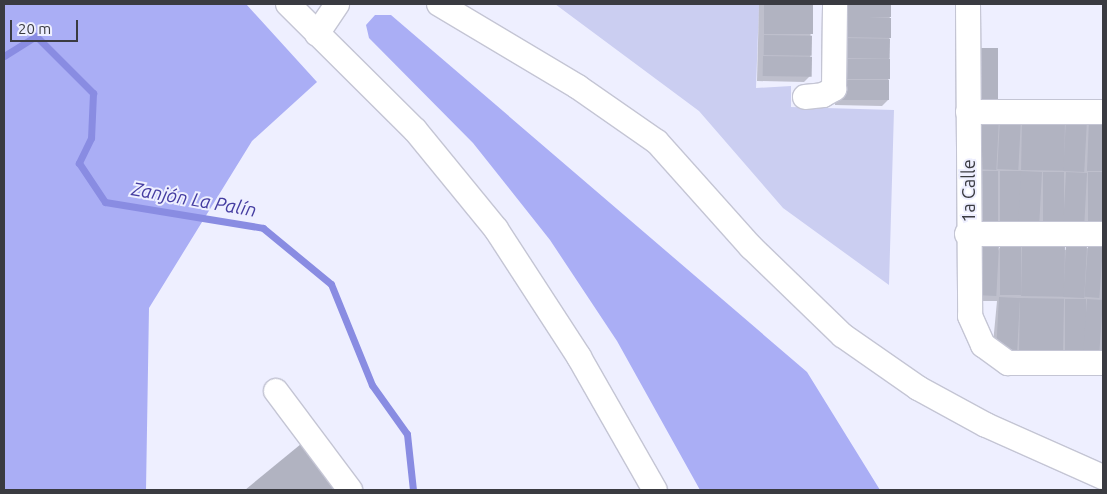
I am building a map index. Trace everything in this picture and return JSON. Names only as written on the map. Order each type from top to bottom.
[{"type":"street","points":[[288,4],[415,130],[496,229],[579,357],[655,490]]},
{"type":"street","points":[[317,34],[337,4]]},
{"type":"street","points":[[439,4],[578,87],[657,142],[752,247],[842,335],[918,388],[986,425],[1103,477]]},
{"type":"street","points":[[805,96],[823,95],[834,89],[835,4]]},
{"type":"street","name":"1a Calle","points":[[968,4],[967,234],[970,316],[983,345],[1008,363],[1103,363]]},
{"type":"street","points":[[968,112],[1103,112]]},
{"type":"street","points":[[967,234],[1103,234]]},
{"type":"street","points":[[276,391],[350,490]]},
{"type":"shaded area","points":[[4,4],[246,4],[317,82],[252,141],[149,308],[146,490],[4,490]]},
{"type":"shaded area","points":[[555,4],[759,4],[756,88],[791,86],[791,107],[894,110],[889,285],[783,208],[699,111]]},
{"type":"shaded area","points":[[375,15],[391,15],[807,372],[880,490],[700,490],[617,341],[550,240],[473,143],[369,38],[366,25]]},
{"type":"building","points":[[764,4],[813,4],[813,34],[764,34]]},
{"type":"building","points":[[843,4],[891,4],[891,17],[868,17],[891,18],[891,38],[842,37]]},
{"type":"building","points":[[764,35],[812,36],[812,56],[764,55]]},
{"type":"building","points":[[842,38],[890,39],[890,59],[842,58]]},
{"type":"building","points":[[977,48],[998,48],[998,99],[977,99]]},
{"type":"building","points":[[763,56],[812,57],[812,77],[763,76]]},
{"type":"building","points":[[842,59],[890,59],[890,79],[842,79]]},
{"type":"building","points":[[842,80],[889,80],[889,100],[842,100]]},
{"type":"building","points":[[978,118],[999,119],[996,170],[975,169]]},
{"type":"building","points":[[1000,118],[1021,119],[1018,170],[997,169]]},
{"type":"building","points":[[1022,118],[1065,119],[1064,171],[1021,170]]},
{"type":"building","points":[[1066,119],[1087,120],[1084,172],[1063,171]]},
{"type":"building","points":[[1089,119],[1103,120],[1103,171],[1087,171]]},
{"type":"building","points":[[978,171],[998,171],[998,222],[978,222]]},
{"type":"building","points":[[1000,171],[1021,171],[1021,222],[1000,222]]},
{"type":"building","points":[[1021,171],[1042,172],[1039,224],[1018,223]]},
{"type":"building","points":[[1043,172],[1064,172],[1064,223],[1043,223]]},
{"type":"building","points":[[1066,172],[1087,173],[1084,224],[1063,223]]},
{"type":"building","points":[[1088,172],[1103,172],[1103,224],[1088,224]]},
{"type":"building","points":[[978,244],[999,245],[996,296],[975,295]]},
{"type":"building","points":[[1000,244],[1021,244],[1021,295],[1000,295]]},
{"type":"building","points":[[1022,244],[1065,245],[1064,297],[1021,296]]},
{"type":"building","points":[[1066,245],[1087,246],[1084,298],[1063,297]]},
{"type":"building","points":[[1088,245],[1103,246],[1099,298],[1084,297]]},
{"type":"building","points":[[999,297],[1020,298],[1017,350],[996,349]]},
{"type":"building","points":[[1020,298],[1064,299],[1063,351],[1019,350]]},
{"type":"building","points":[[1065,299],[1086,299],[1086,350],[1065,350]]},
{"type":"building","points":[[1087,299],[1103,300],[1099,351],[1083,350]]},
{"type":"building","points":[[301,444],[339,490],[245,490]]},
{"type":"waterway","name":"Zanjón La Palín","points":[[4,56],[36,36],[93,93],[91,138],[79,163],[105,202],[263,228],[331,284],[372,385],[407,434],[413,490]]}]
